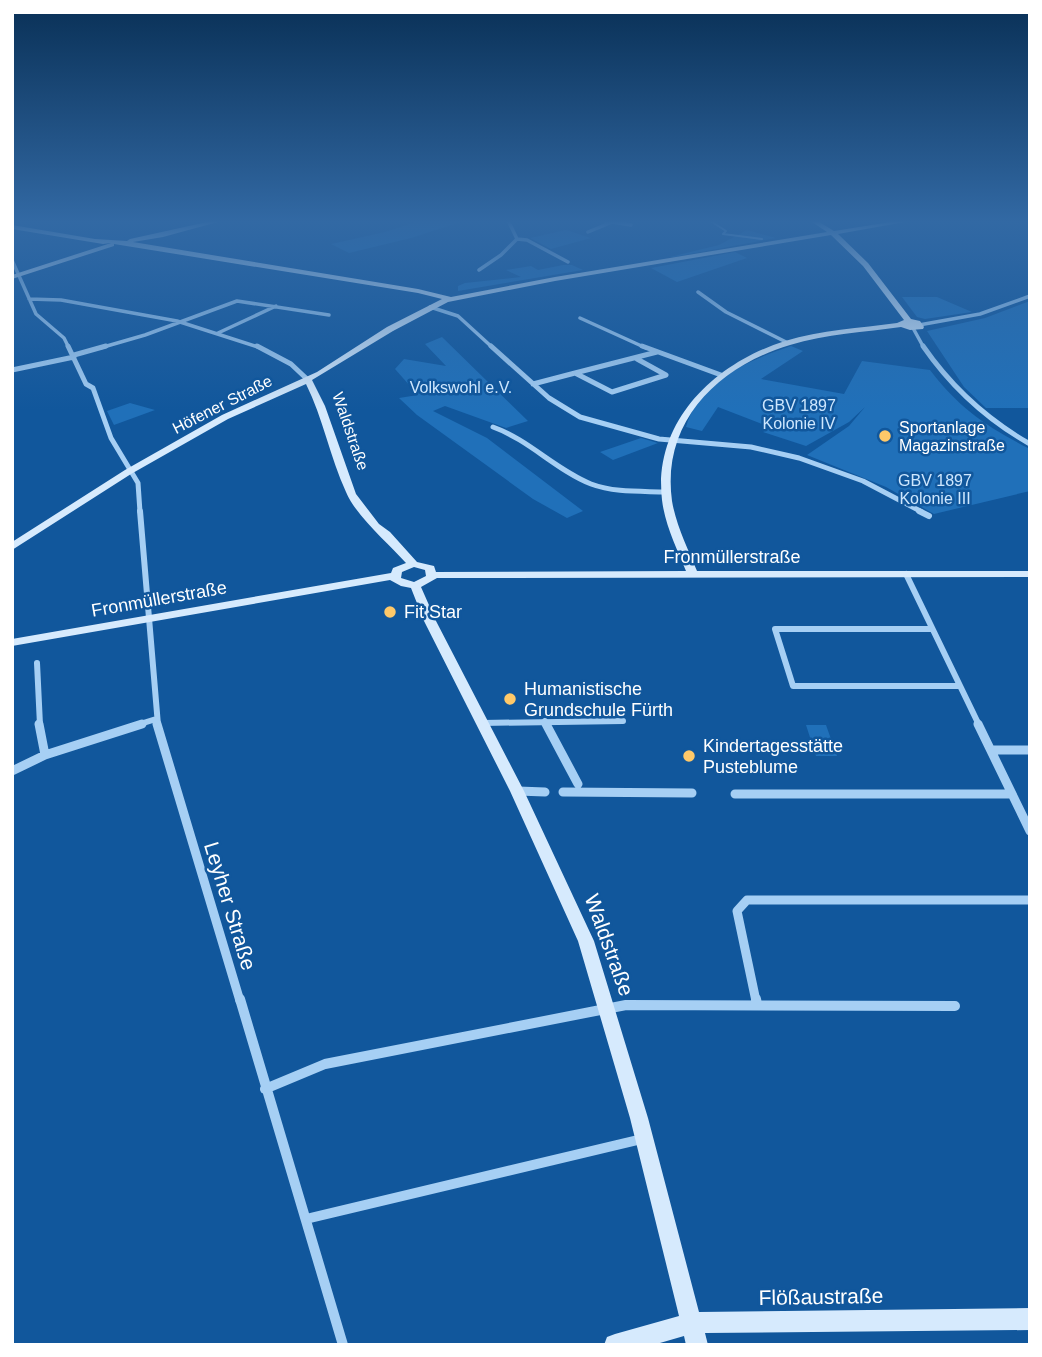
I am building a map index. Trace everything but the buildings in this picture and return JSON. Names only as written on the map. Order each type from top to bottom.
[{"type":"main road","points":[[376,283],[451,299],[540,283]]},
{"type":"main road","points":[[693,574],[676,534],[666,492],[667,460],[681,419],[721,374],[747,359],[788,343],[910,325],[881,283]]},
{"type":"main road","name":"Höfener Straße","points":[[12,547],[128,472],[225,417],[308,380],[430,307],[451,299]]},
{"type":"main road","name":"Waldstraße","points":[[397,572],[399,561],[378,536],[378,530],[386,534],[407,560],[430,568],[433,575]]},
{"type":"main road","name":"Fronmüllerstraße","points":[[12,643],[397,572],[414,564]]},
{"type":"main road","points":[[397,572],[401,583],[415,585],[428,582],[433,575]]},
{"type":"main road","name":"Fronmüllerstraße","points":[[693,574],[1030,574]]},
{"type":"main road","name":"Waldstraße","points":[[415,585],[430,621],[517,791],[586,941],[607,1008]]},
{"type":"main road","name":"Waldstraße","points":[[645,1139],[697,1345]]},
{"type":"main road","name":"Flößaustraße","points":[[692,1323],[1030,1319]]},
{"type":"street","name":"Leyher Straße","points":[[20,283],[36,314],[64,338],[86,384],[93,388],[100,412],[128,472],[139,487],[156,719],[343,1345]]},
{"type":"street","points":[[698,292],[726,312],[788,343]]},
{"type":"street","points":[[1030,296],[980,314],[910,325],[950,383],[980,412],[1030,444]]},
{"type":"street","points":[[29,299],[46,297],[131,312],[218,333],[277,354],[308,380]]},
{"type":"street","points":[[12,370],[74,356],[241,300],[329,315]]},
{"type":"street","points":[[218,333],[275,306]]},
{"type":"street","points":[[430,307],[458,316],[556,404],[580,417],[628,432],[672,440],[751,447],[799,457],[863,481],[929,516]]},
{"type":"street","points":[[580,318],[657,352],[721,374]]},
{"type":"street","points":[[533,384],[617,360],[637,359],[657,352]]},
{"type":"street","points":[[575,373],[612,392],[666,375],[637,359]]},
{"type":"street","name":"Waldstraße","points":[[308,380],[321,406],[351,494],[378,530]]},
{"type":"street","points":[[493,426],[523,438],[592,483],[616,489],[666,492]]},
{"type":"street","name":"Fronmüllerstraße","points":[[433,575],[693,574]]},
{"type":"street","points":[[906,574],[1012,794],[1026,814],[1030,831]]},
{"type":"street","points":[[932,629],[775,629],[793,686],[960,686]]},
{"type":"street","points":[[37,663],[40,736],[45,755]]},
{"type":"street","points":[[12,771],[45,755],[156,719]]},
{"type":"street","points":[[545,721],[578,784]]},
{"type":"street","points":[[482,723],[623,721]]},
{"type":"street","points":[[991,750],[1030,750]]},
{"type":"street","points":[[517,791],[545,792]]},
{"type":"street","points":[[563,792],[692,793]]},
{"type":"street","points":[[735,794],[1012,794]]},
{"type":"street","points":[[757,1004],[737,911],[747,900],[1030,900]]},
{"type":"street","points":[[265,1088],[326,1064],[633,1004],[955,1006]]},
{"type":"street","name":"Waldstraße","points":[[607,1008],[645,1139]]},
{"type":"street","points":[[306,1219],[645,1139]]},
{"type":"street","name":"Flößaustraße","points":[[615,1345],[692,1323]]},
{"type":"green space","points":[[464,283],[504,283],[458,291],[458,286]]},
{"type":"green space","points":[[902,297],[937,297],[972,312],[925,319],[917,317]]},
{"type":"green space","points":[[1030,301],[1030,408],[986,408],[964,387],[927,331],[985,318]]},
{"type":"green space","name":"Volkswohl e.V.","points":[[442,337],[528,421],[506,428],[445,406],[433,411],[487,438],[583,511],[567,518],[533,499],[417,415],[399,398],[418,395],[395,369],[404,359],[446,366],[425,344]]},
{"type":"green space","points":[[791,346],[803,351],[761,379],[844,394],[862,361],[930,370],[952,396],[975,416],[1030,449],[1030,491],[934,514],[886,487],[807,455],[849,426],[865,407],[849,422],[806,446],[763,432],[770,427],[718,407],[702,431],[686,427],[702,396],[714,384],[743,365]]},
{"type":"green space","points":[[130,403],[155,410],[114,425],[107,411]]},
{"type":"green space","points":[[641,438],[658,443],[613,460],[600,452]]},
{"type":"green space","points":[[806,725],[826,725],[837,756],[816,756]]},
{"type":"place","name":"Sportanlage Magazinstraße","points":[[885,436]]},
{"type":"place","name":"Fit Star","points":[[390,612]]},
{"type":"place","name":"Humanistische Grundschule Fürth","points":[[510,699]]},
{"type":"place","name":"Kindertagesstätte Pusteblume","points":[[689,756]]},
{"type":"park label","name":"GBV 1897 Kolonie IV","points":[[799,414]]},
{"type":"park label","name":"GBV 1897 Kolonie III","points":[[935,489]]}]
